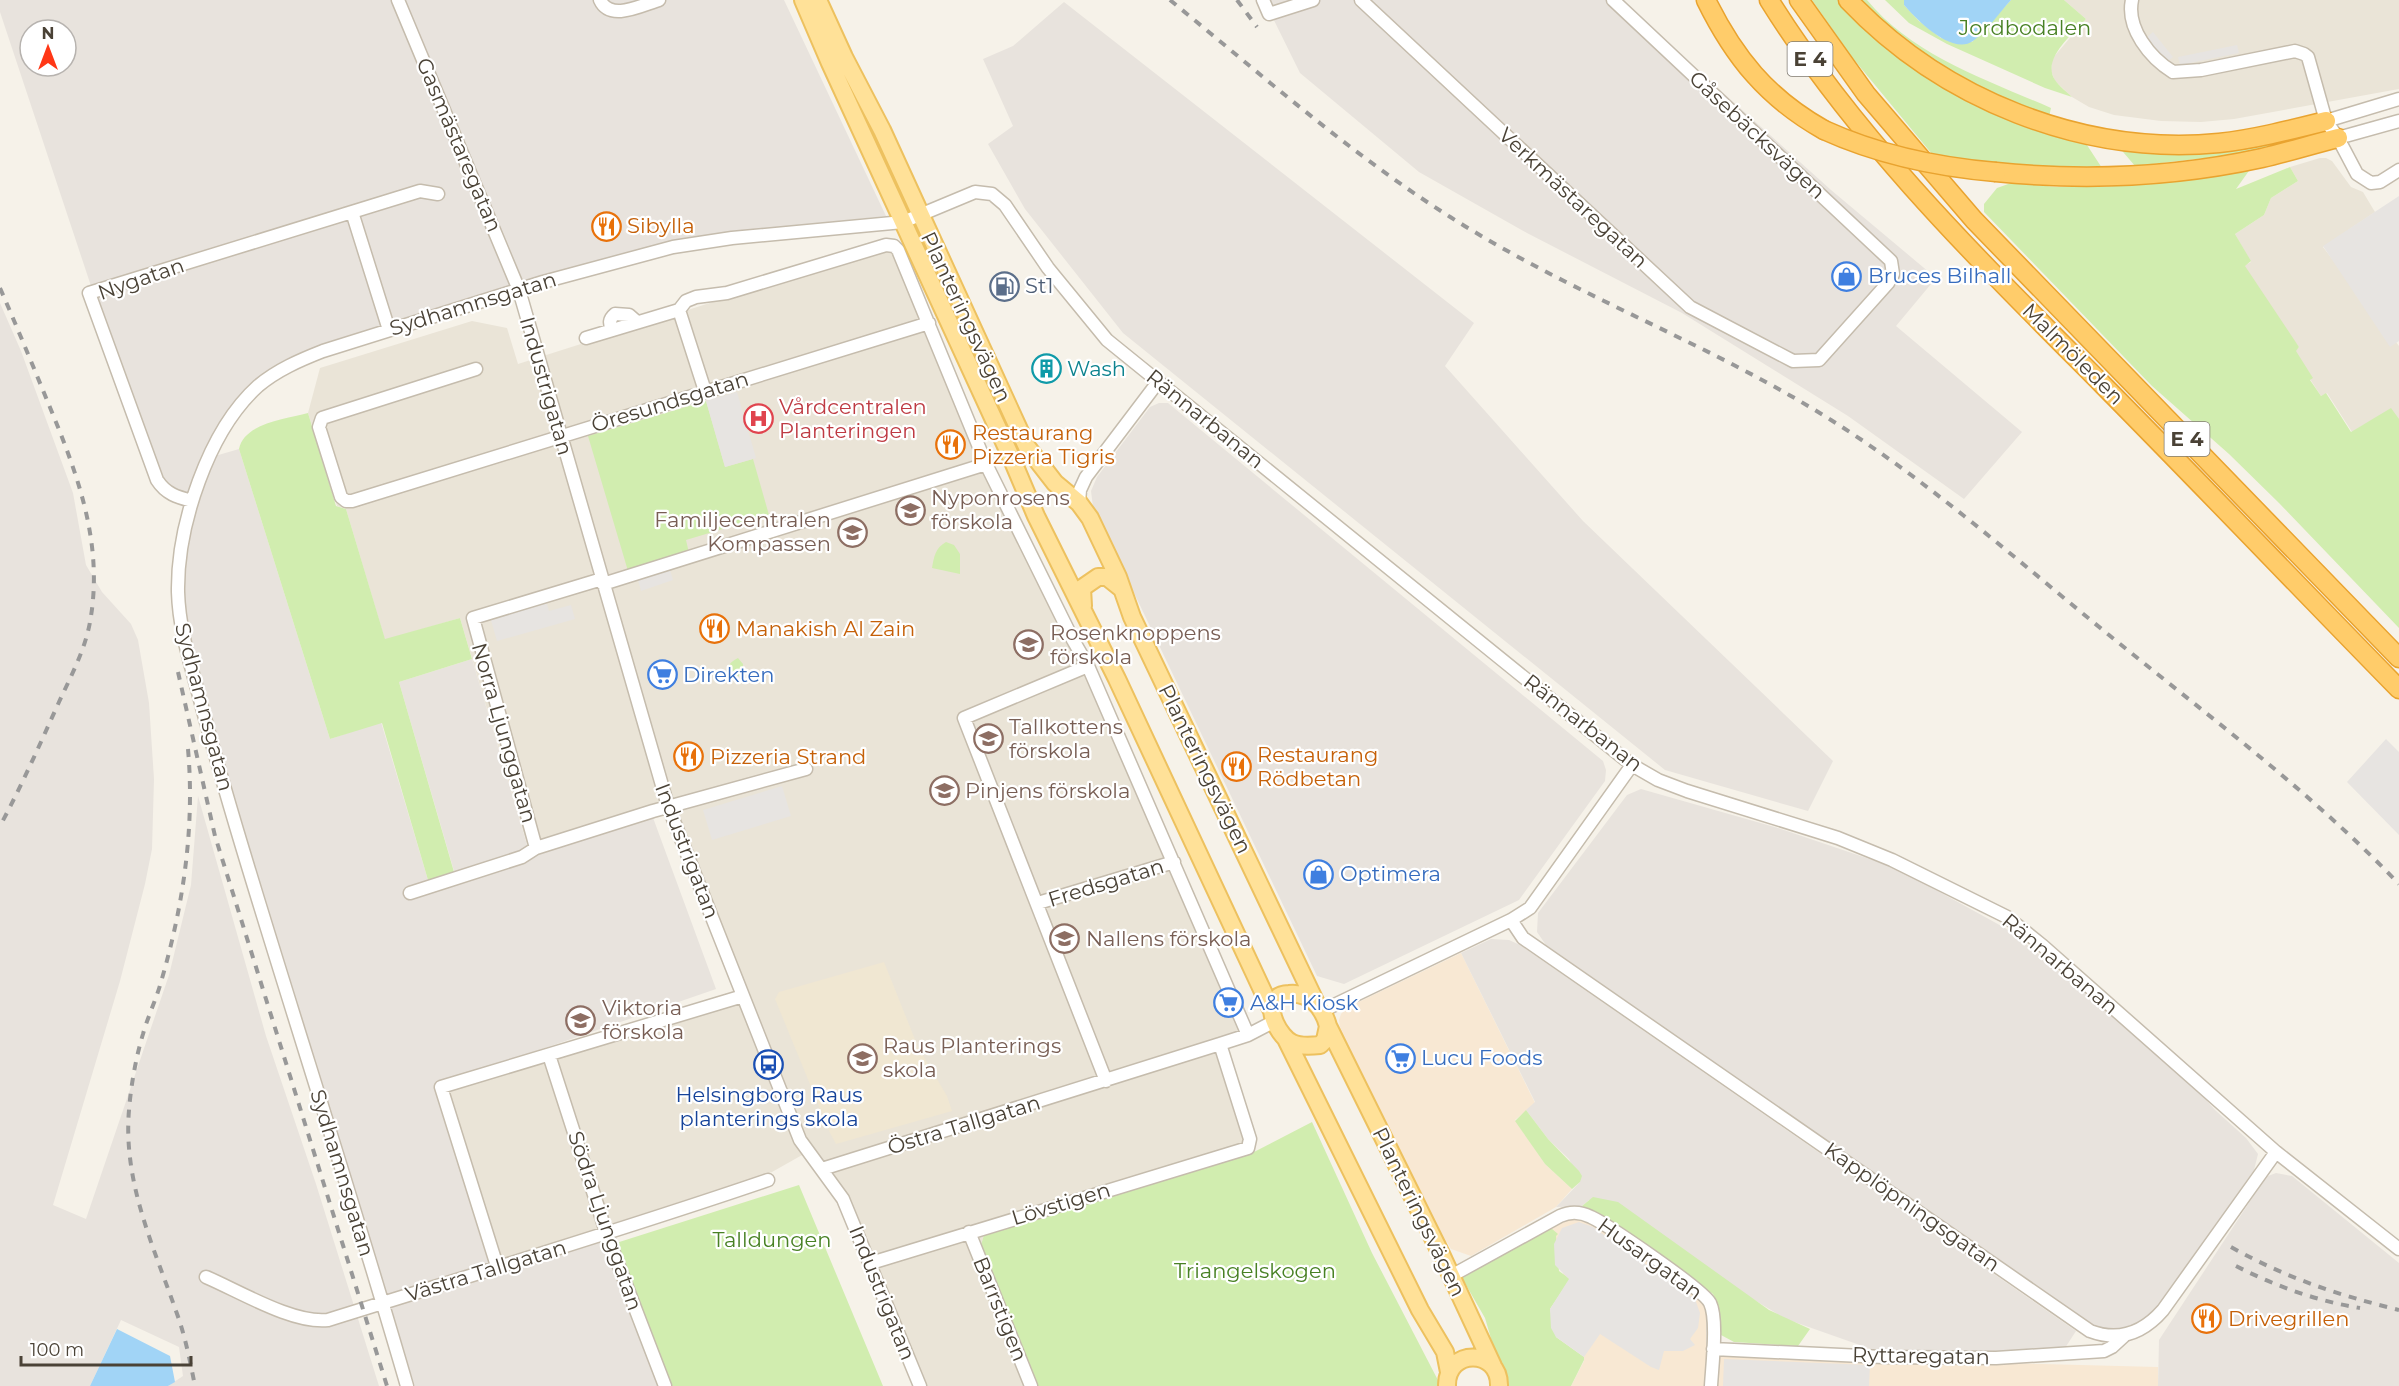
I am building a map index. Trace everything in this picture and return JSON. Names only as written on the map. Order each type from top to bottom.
[{"type":"highway","points":[[1706,0],[1717,23],[1741,60],[1757,80],[1797,114],[1824,130],[1856,144],[1902,158],[1996,172],[2090,177],[2142,175],[2252,160],[2338,138]]},
{"type":"highway","name":"Malmöleden","points":[[1769,0],[1816,68],[1854,116],[1956,233],[2220,502],[2397,687]]},
{"type":"highway","name":"Malmöleden","points":[[1799,0],[1866,94],[1952,196],[2399,658]]},
{"type":"highway","points":[[1848,0],[1893,42],[1942,77],[2016,114],[2081,133],[2166,143],[2217,143],[2276,134],[2326,120]]},
{"type":"main road","points":[[803,0],[837,60],[911,219]]},
{"type":"main road","points":[[818,0],[837,60]]},
{"type":"main road","name":"Planteringsvägen","points":[[911,219],[1027,447],[1055,483],[1079,503],[1090,518],[1132,617],[1451,1276],[1498,1376],[1499,1386]]},
{"type":"main road","name":"Planteringsvägen","points":[[911,219],[1035,516],[1086,616],[1273,1016]]},
{"type":"main road","points":[[1086,616],[1081,596],[1084,586],[1102,576],[1112,579],[1122,590]]},
{"type":"main road","points":[[1296,994],[1322,1013],[1325,1040],[1320,1045],[1297,1045],[1286,1039],[1273,1016],[1275,1001],[1282,995],[1296,994]]},
{"type":"main road","name":"Planteringsvägen","points":[[1286,1039],[1420,1310],[1445,1352],[1447,1382]]},
{"type":"main road","points":[[1447,1382],[1454,1365],[1468,1358],[1482,1359],[1493,1366]]},
{"type":"street","name":"Gasmästaregatan","points":[[398,0],[519,290]]},
{"type":"street","points":[[600,0],[606,8],[616,11],[659,0]]},
{"type":"street","points":[[1263,0],[1269,14],[1313,0]]},
{"type":"street","name":"Verkmästaregatan","points":[[1361,0],[1690,307],[1792,361],[1819,360],[1888,283],[1893,274]]},
{"type":"street","name":"Gåsebäcksvägen","points":[[1613,0],[1891,261],[1893,274]]},
{"type":"street","points":[[2131,6],[2132,24],[2137,36],[2160,62],[2173,72],[2201,70],[2295,51],[2304,54],[2308,57],[2326,120],[2357,174],[2371,183],[2383,182],[2399,170]]},
{"type":"street","points":[[2326,120],[2399,99]]},
{"type":"street","points":[[2338,138],[2399,121]]},
{"type":"street","name":"Nygatan","points":[[192,501],[171,495],[162,489],[157,480],[89,293],[420,191],[438,194]]},
{"type":"street","name":"Rännarbanan","points":[[911,219],[975,192],[992,194],[1005,206],[1048,268],[1107,340],[1632,765],[1658,780],[1687,791],[1838,838],[1892,860],[2007,917],[2043,946],[2276,1152],[2399,1249]]},
{"type":"street","points":[[352,212],[389,330]]},
{"type":"street","name":"Sydhamnsgatan","points":[[407,1386],[225,789],[182,629],[178,594],[179,572],[182,543],[192,501],[225,428],[240,406],[273,375],[305,358],[519,290],[673,247],[764,234],[911,219]]},
{"type":"street","name":"Planteringsvägen","points":[[679,310],[686,301],[696,297],[727,293],[886,245],[894,246],[901,255],[986,464],[1088,666],[1248,1035]]},
{"type":"street","name":"Industrigatan","points":[[519,290],[668,806],[800,1140],[843,1198],[920,1386]]},
{"type":"street","points":[[586,338],[679,310],[705,391]]},
{"type":"street","name":"Öresundsgatan","points":[[476,369],[322,418],[319,427],[340,494],[344,500],[352,501],[929,323]]},
{"type":"street","points":[[1079,503],[1080,490],[1086,477],[1158,382]]},
{"type":"street","points":[[603,582],[986,464]]},
{"type":"street","name":"Norra Ljunggatan","points":[[536,848],[473,618],[603,582]]},
{"type":"street","points":[[1088,666],[964,718],[1106,1081]]},
{"type":"street","points":[[1322,1013],[1511,921],[1530,908],[1632,765]]},
{"type":"street","points":[[410,893],[522,857],[536,848],[668,806],[806,769]]},
{"type":"street","name":"Fredsgatan","points":[[1038,903],[1174,862]]},
{"type":"street","name":"Kapplöpningsgatan","points":[[1511,921],[1523,938],[2090,1331],[2103,1336],[2124,1336]]},
{"type":"street","points":[[497,1266],[441,1087],[743,996]]},
{"type":"street","name":"Östra Tallgatan","points":[[822,1169],[1248,1035],[1273,1016]]},
{"type":"street","name":"Lövstigen","points":[[870,1263],[1248,1148],[1250,1139],[1220,1044]]},
{"type":"street","name":"Södra Ljunggatan","points":[[549,1055],[607,1235],[666,1386]]},
{"type":"street","points":[[2124,1336],[2141,1330],[2153,1322],[2163,1310],[2276,1152]]},
{"type":"street","name":"Västra Tallgatan","points":[[206,1277],[296,1317],[328,1320],[497,1266],[607,1235],[768,1180]]},
{"type":"street","name":"Husargatan","points":[[1451,1276],[1560,1216],[1571,1212],[1581,1213],[1609,1228],[1706,1298],[1712,1311],[1711,1386]]},
{"type":"street","name":"Barrstigen","points":[[969,1232],[1031,1386]]},
{"type":"street","name":"Ryttaregatan","points":[[1713,1349],[1883,1357],[1996,1358],[2099,1352],[2112,1347],[2124,1336]]},
{"type":"shaded area","points":[[0,0],[784,0],[886,216],[731,232],[545,275],[257,382],[189,496],[174,491],[162,478],[91,286],[22,78],[78,78],[78,18],[18,18],[18,66],[0,12]]},
{"type":"shaded area","points":[[1264,0],[1620,0],[1831,190],[1936,278],[1896,326],[2022,432],[1964,499],[1848,416],[1682,313],[1527,233],[1419,172],[1300,73]]},
{"type":"shaded area","points":[[2064,0],[2399,0],[2399,89],[2234,119],[2201,122],[2161,121],[2114,115],[2089,107],[2072,97],[2055,81],[2051,71],[2052,59],[2086,19]]},
{"type":"shaded area","points":[[1064,2],[1474,323],[1445,366],[1583,521],[1833,761],[1808,811],[1665,770],[1123,333],[1025,209],[988,144],[1013,126],[983,59],[1013,46]]},
{"type":"shaded area","points":[[2153,32],[2173,57],[2167,62],[2146,38]]},
{"type":"shaded area","points":[[2237,45],[2239,53],[2180,65],[2178,57]]},
{"type":"shaded area","points":[[2320,158],[2332,161],[2351,187],[2363,192],[2375,212],[2323,247],[2399,346],[2399,419],[2363,425],[2352,432],[2327,393],[2321,396],[2310,379],[2312,377],[2295,351],[2299,347],[2283,327],[2244,266],[2251,262],[2235,234],[2264,215],[2271,198],[2298,181],[2290,167]]},
{"type":"shaded area","points":[[2399,196],[2399,341],[2390,347],[2323,246]]},
{"type":"shaded area","points":[[890,247],[921,310],[920,323],[979,462],[1087,669],[1245,1033],[1217,1042],[1254,1152],[984,1235],[981,1245],[1038,1386],[923,1386],[875,1267],[811,1150],[772,1172],[500,1260],[445,1089],[748,998],[669,804],[528,848],[460,618],[385,640],[346,509],[337,506],[308,413],[320,368],[472,321],[507,328],[518,364]]},
{"type":"shaded area","points":[[0,303],[21,351],[73,493],[86,565],[102,592],[131,624],[138,640],[149,703],[154,779],[152,849],[145,884],[120,981],[53,1205],[86,1219],[169,975],[191,885],[198,796],[266,1036],[316,1184],[379,1386],[168,1386],[183,1376],[179,1347],[121,1320],[90,1386],[0,1386]]},
{"type":"shaded area","points":[[737,392],[756,458],[725,467],[706,401]]},
{"type":"shaded area","points":[[1159,403],[1168,403],[1603,761],[1606,770],[1605,781],[1519,900],[1344,984],[1317,976],[1093,507],[1091,491],[1097,477],[1150,407]]},
{"type":"shaded area","points":[[239,449],[330,739],[381,722],[428,880],[454,871],[399,682],[472,659],[530,855],[652,815],[716,989],[438,1085],[493,1263],[384,1297],[264,907],[185,629],[182,572],[196,502],[215,456]]},
{"type":"shaded area","points":[[670,570],[673,580],[641,591],[638,580]]},
{"type":"shaded area","points":[[546,601],[549,611],[571,605],[575,619],[497,641],[490,617]]},
{"type":"shaded area","points":[[2386,739],[2399,752],[2399,835],[2347,782]]},
{"type":"shaded area","points":[[782,786],[791,816],[712,840],[703,810]]},
{"type":"shaded area","points":[[1641,789],[1778,828],[1896,868],[2005,928],[2185,1076],[2215,1110],[2246,1138],[2258,1154],[2254,1170],[2152,1316],[2133,1329],[2106,1331],[2091,1325],[1546,945],[1537,932],[1538,913],[1627,795]]},
{"type":"shaded area","points":[[1491,939],[1509,940],[1520,945],[2076,1331],[2065,1348],[1996,1353],[1871,1349],[1786,1319],[1589,1200],[1582,1206],[1556,1207],[1580,1182],[1569,1159],[1548,1139],[1526,1110],[1535,1102],[1461,953]]},
{"type":"shaded area","points":[[1461,953],[1535,1103],[1515,1120],[1545,1164],[1572,1189],[1556,1207],[1471,1256],[1451,1249],[1447,1242],[1442,1244],[1340,1029],[1339,1020],[1346,1008]]},
{"type":"shaded area","name":"Raus Planterings skola","points":[[884,962],[918,1047],[947,1096],[952,1111],[836,1144],[775,999],[779,992]]},
{"type":"shaded area","points":[[2276,1173],[2292,1176],[2399,1263],[2399,1386],[2158,1386],[2159,1340],[2262,1183],[2268,1176]]},
{"type":"shaded area","points":[[1578,1219],[1592,1222],[1701,1299],[1706,1310],[1706,1355],[2158,1367],[2158,1386],[1571,1386],[1584,1361],[1551,1228],[1567,1220]]},
{"type":"shaded area","points":[[1579,1222],[1593,1227],[1695,1299],[1700,1313],[1698,1328],[1690,1339],[1695,1345],[1683,1351],[1664,1351],[1659,1370],[1600,1334],[1584,1357],[1556,1337],[1551,1328],[1550,1309],[1569,1279],[1555,1265],[1554,1244],[1562,1228]]},
{"type":"shaded area","points":[[602,1237],[660,1386],[415,1386],[389,1306]]},
{"type":"shaded area","points":[[1724,1359],[1870,1365],[1869,1386],[1723,1386]]},
{"type":"green space","points":[[1812,0],[1840,0],[1985,108],[2037,130],[2085,142],[2102,168],[2010,166],[1932,154],[1851,56]]},
{"type":"green space","points":[[1858,0],[1867,0],[1885,19],[1928,51],[1977,76],[2051,108],[2049,117],[1986,94],[1909,46]]},
{"type":"green space","name":"Jordbodalen","points":[[1885,0],[1904,0],[1904,5],[1919,21],[1941,38],[1972,42],[2011,0],[2064,0],[2086,19],[2060,47],[2052,64],[2055,80],[2072,97],[2045,88],[1947,44],[1909,23]]},
{"type":"green space","points":[[2314,133],[2306,139],[2249,153],[2135,166],[2118,146]]},
{"type":"green space","points":[[2290,167],[2298,181],[2271,198],[2264,215],[2235,234],[2251,261],[2245,266],[2299,347],[2296,351],[2313,378],[2310,380],[2321,396],[2326,393],[2351,432],[2391,408],[2399,419],[2399,628],[2229,454],[2152,386],[1984,212],[1984,204],[1997,188],[2011,183],[2057,187],[2100,187],[2144,184],[2251,168],[2236,189]]},
{"type":"green space","points":[[706,401],[725,467],[753,459],[769,515],[686,540],[689,553],[628,571],[588,436]]},
{"type":"green space","points":[[308,413],[336,506],[346,509],[385,639],[460,618],[472,659],[399,682],[454,872],[428,880],[382,723],[330,739],[239,449],[242,440],[257,428]]},
{"type":"green space","points":[[946,542],[954,545],[960,554],[960,574],[932,568],[937,550]]},
{"type":"green space","points":[[738,658],[743,664],[743,672],[737,677],[729,677],[726,674],[729,666]]},
{"type":"green space","points":[[1526,1110],[1548,1139],[1582,1176],[1580,1182],[1572,1189],[1545,1164],[1515,1121]]},
{"type":"green space","name":"Triangelskogen","points":[[1312,1122],[1372,1253],[1441,1386],[1038,1386],[981,1245],[984,1235],[1254,1152]]},
{"type":"green space","name":"Talldungen","points":[[799,1185],[883,1386],[670,1386],[613,1244]]},
{"type":"green space","points":[[1593,1197],[1618,1202],[1769,1310],[1810,1329],[1798,1346],[1734,1342],[1721,1335],[1719,1309],[1713,1294],[1599,1214],[1582,1206]]},
{"type":"green space","points":[[1551,1228],[1558,1234],[1556,1236],[1559,1271],[1570,1279],[1550,1309],[1556,1337],[1584,1357],[1584,1360],[1571,1386],[1505,1386],[1485,1318],[1462,1278]]},
{"type":"water","points":[[1904,0],[2011,0],[1973,41],[1955,44],[1935,34],[1904,5]]},
{"type":"water","points":[[117,1329],[170,1356],[175,1382],[168,1386],[90,1386]]},
{"type":"railway","points":[[1170,0],[1317,121],[1393,179],[1433,206],[1562,280],[1788,394],[1904,469],[2258,755],[2365,850],[2399,884]]},
{"type":"railway","points":[[1237,0],[1257,27]]},
{"type":"railway","points":[[0,288],[70,458],[86,511],[94,565],[90,622],[81,653],[0,826]]},
{"type":"railway","points":[[178,672],[215,836],[387,1386]]},
{"type":"railway","points":[[188,749],[190,808],[181,896],[169,954],[136,1062],[132,1081],[128,1137],[135,1188],[149,1237],[182,1329],[195,1386]]},
{"type":"railway","points":[[2231,1247],[2272,1268],[2313,1284],[2399,1310]]},
{"type":"railway","points":[[2236,1266],[2297,1292],[2360,1308]]},
{"type":"place","name":"Sibylla","points":[[606,226]]},
{"type":"place","name":"Bruces Bilhall","points":[[1847,276]]},
{"type":"place","name":"St1","points":[[1004,286]]},
{"type":"place","name":"Wash","points":[[1046,369]]},
{"type":"place","name":"Vårdcentralen Planteringen","points":[[758,419]]},
{"type":"place","name":"Restaurang Pizzeria Tigris","points":[[951,445]]},
{"type":"place","name":"Nyponrosens förskola","points":[[910,510]]},
{"type":"place","name":"Familjecentralen Kompassen","points":[[852,532]]},
{"type":"place","name":"Manakish Al Zain","points":[[715,629]]},
{"type":"place","name":"Rosenknoppens förskola","points":[[1029,645]]},
{"type":"place","name":"Direkten","points":[[662,675]]},
{"type":"place","name":"Tallkottens förskola","points":[[988,739]]},
{"type":"place","name":"Pizzeria Strand","points":[[689,757]]},
{"type":"place","name":"Restaurang Rödbetan","points":[[1236,767]]},
{"type":"place","name":"Pinjens förskola","points":[[944,791]]},
{"type":"place","name":"Optimera","points":[[1319,874]]},
{"type":"place","name":"Nallens förskola","points":[[1065,939]]},
{"type":"place","name":"A&H Kiosk","points":[[1229,1003]]},
{"type":"place","name":"Viktoria förskola","points":[[581,1020]]},
{"type":"place","name":"Raus Planterings skola","points":[[862,1058]]},
{"type":"place","name":"Lucu Foods","points":[[1400,1058]]},
{"type":"place","name":"Helsingborg Raus planterings skola","points":[[769,1064]]},
{"type":"place","name":"Drivegrillen","points":[[2207,1319]]}]
